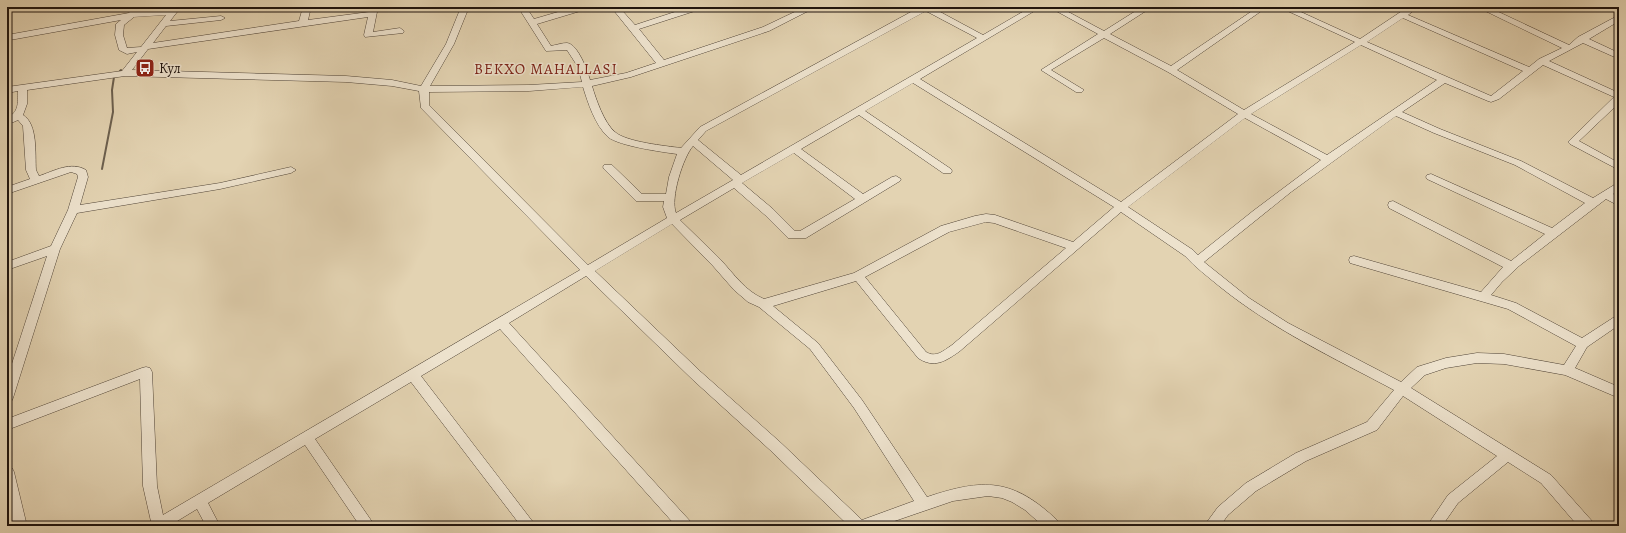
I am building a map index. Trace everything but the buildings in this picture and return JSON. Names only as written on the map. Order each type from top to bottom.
[{"type":"street","points":[[303,22],[306,7]]},
{"type":"street","points":[[465,7],[450,44],[424,89],[424,106],[587,270],[697,376],[775,446],[859,526]]},
{"type":"street","points":[[522,7],[549,49],[567,46],[570,48],[582,67],[591,99],[606,129],[613,136],[652,148],[684,151]]},
{"type":"street","points":[[533,22],[584,7]]},
{"type":"street","points":[[615,7],[634,28],[662,64]]},
{"type":"street","points":[[634,28],[685,9],[698,7]]},
{"type":"street","points":[[7,90],[125,73],[325,78],[392,84],[424,89],[529,88],[586,84],[628,75],[766,29],[812,7]]},
{"type":"street","points":[[924,504],[858,404],[814,346],[763,304],[752,299],[738,287],[717,263],[672,219],[668,207],[674,177],[684,151],[703,129],[926,7],[983,38]]},
{"type":"street","points":[[7,425],[146,372],[150,486],[158,525],[413,375],[672,219],[859,112],[1036,7]]},
{"type":"street","points":[[1053,7],[1171,70],[1244,114],[1328,160]]},
{"type":"street","points":[[1079,90],[1046,70],[1103,33],[1148,7]]},
{"type":"street","points":[[1171,70],[1262,7]]},
{"type":"street","points":[[1283,7],[1491,99],[1496,97],[1542,61],[1568,48],[1619,17]]},
{"type":"street","points":[[858,276],[922,355],[932,361],[946,355],[1121,207],[1244,114],[1361,42],[1414,7]]},
{"type":"street","points":[[1480,7],[1568,48]]},
{"type":"street","points":[[125,73],[176,9]]},
{"type":"street","points":[[10,37],[134,11],[176,9]]},
{"type":"street","points":[[134,11],[120,24],[119,35],[123,50],[127,51],[373,10],[368,35],[400,31]]},
{"type":"street","points":[[1402,15],[1530,71]]},
{"type":"street","points":[[164,24],[221,18]]},
{"type":"street","points":[[1581,40],[1619,56]]},
{"type":"street","points":[[1542,61],[1619,97],[1573,142],[1619,167]]},
{"type":"street","points":[[913,79],[1121,207],[1189,253],[1197,262],[1245,301],[1284,326],[1402,389],[1546,479],[1587,526]]},
{"type":"street","points":[[1197,262],[1239,226],[1328,160],[1444,79]]},
{"type":"street","points":[[7,122],[19,116],[22,111],[23,88]]},
{"type":"street","points":[[859,112],[947,171]]},
{"type":"street","points":[[1395,112],[1444,134],[1518,163],[1592,203]]},
{"type":"street","points":[[19,116],[25,120],[28,126],[31,170],[36,181]]},
{"type":"street","points":[[693,141],[738,181],[792,235],[802,235],[896,179]]},
{"type":"street","points":[[794,148],[862,199]]},
{"type":"street","points":[[608,167],[640,198],[670,197]]},
{"type":"street","points":[[7,191],[70,169],[77,169],[82,172],[83,177],[73,210],[54,249],[7,398]]},
{"type":"street","points":[[73,210],[220,186],[291,170]]},
{"type":"street","points":[[1431,177],[1553,233]]},
{"type":"street","points":[[1484,297],[1489,289],[1512,267],[1592,203],[1619,185]]},
{"type":"street","points":[[1606,194],[1619,202]]},
{"type":"street","points":[[1393,205],[1512,267]]},
{"type":"street","points":[[763,304],[858,276],[945,229],[986,218],[995,219],[1074,247]]},
{"type":"street","points":[[7,266],[54,249]]},
{"type":"street","points":[[1354,260],[1512,306],[1583,344]]},
{"type":"street","points":[[1567,370],[1583,344],[1619,319]]},
{"type":"street","points":[[500,322],[685,526]]},
{"type":"street","points":[[1211,526],[1223,511],[1251,487],[1301,457],[1372,426],[1402,389],[1421,371],[1446,362],[1477,358],[1504,359],[1567,370],[1619,393]]},
{"type":"street","points":[[413,375],[529,526]]},
{"type":"street","points":[[307,438],[368,526]]},
{"type":"street","points":[[1434,526],[1453,499],[1508,455]]},
{"type":"street","points":[[7,472],[20,526]]},
{"type":"street","points":[[863,526],[924,504],[983,489],[1002,492],[1019,499],[1035,509],[1053,526]]},
{"type":"street","points":[[200,501],[213,526]]},
{"type":"waterway","points":[[102,169],[113,112],[112,90],[114,77],[121,70]]},
{"type":"place","name":"Кул","points":[[145,68]]},
{"type":"district","name":"BEKXO MAHALLASI","points":[[546,69]]}]
